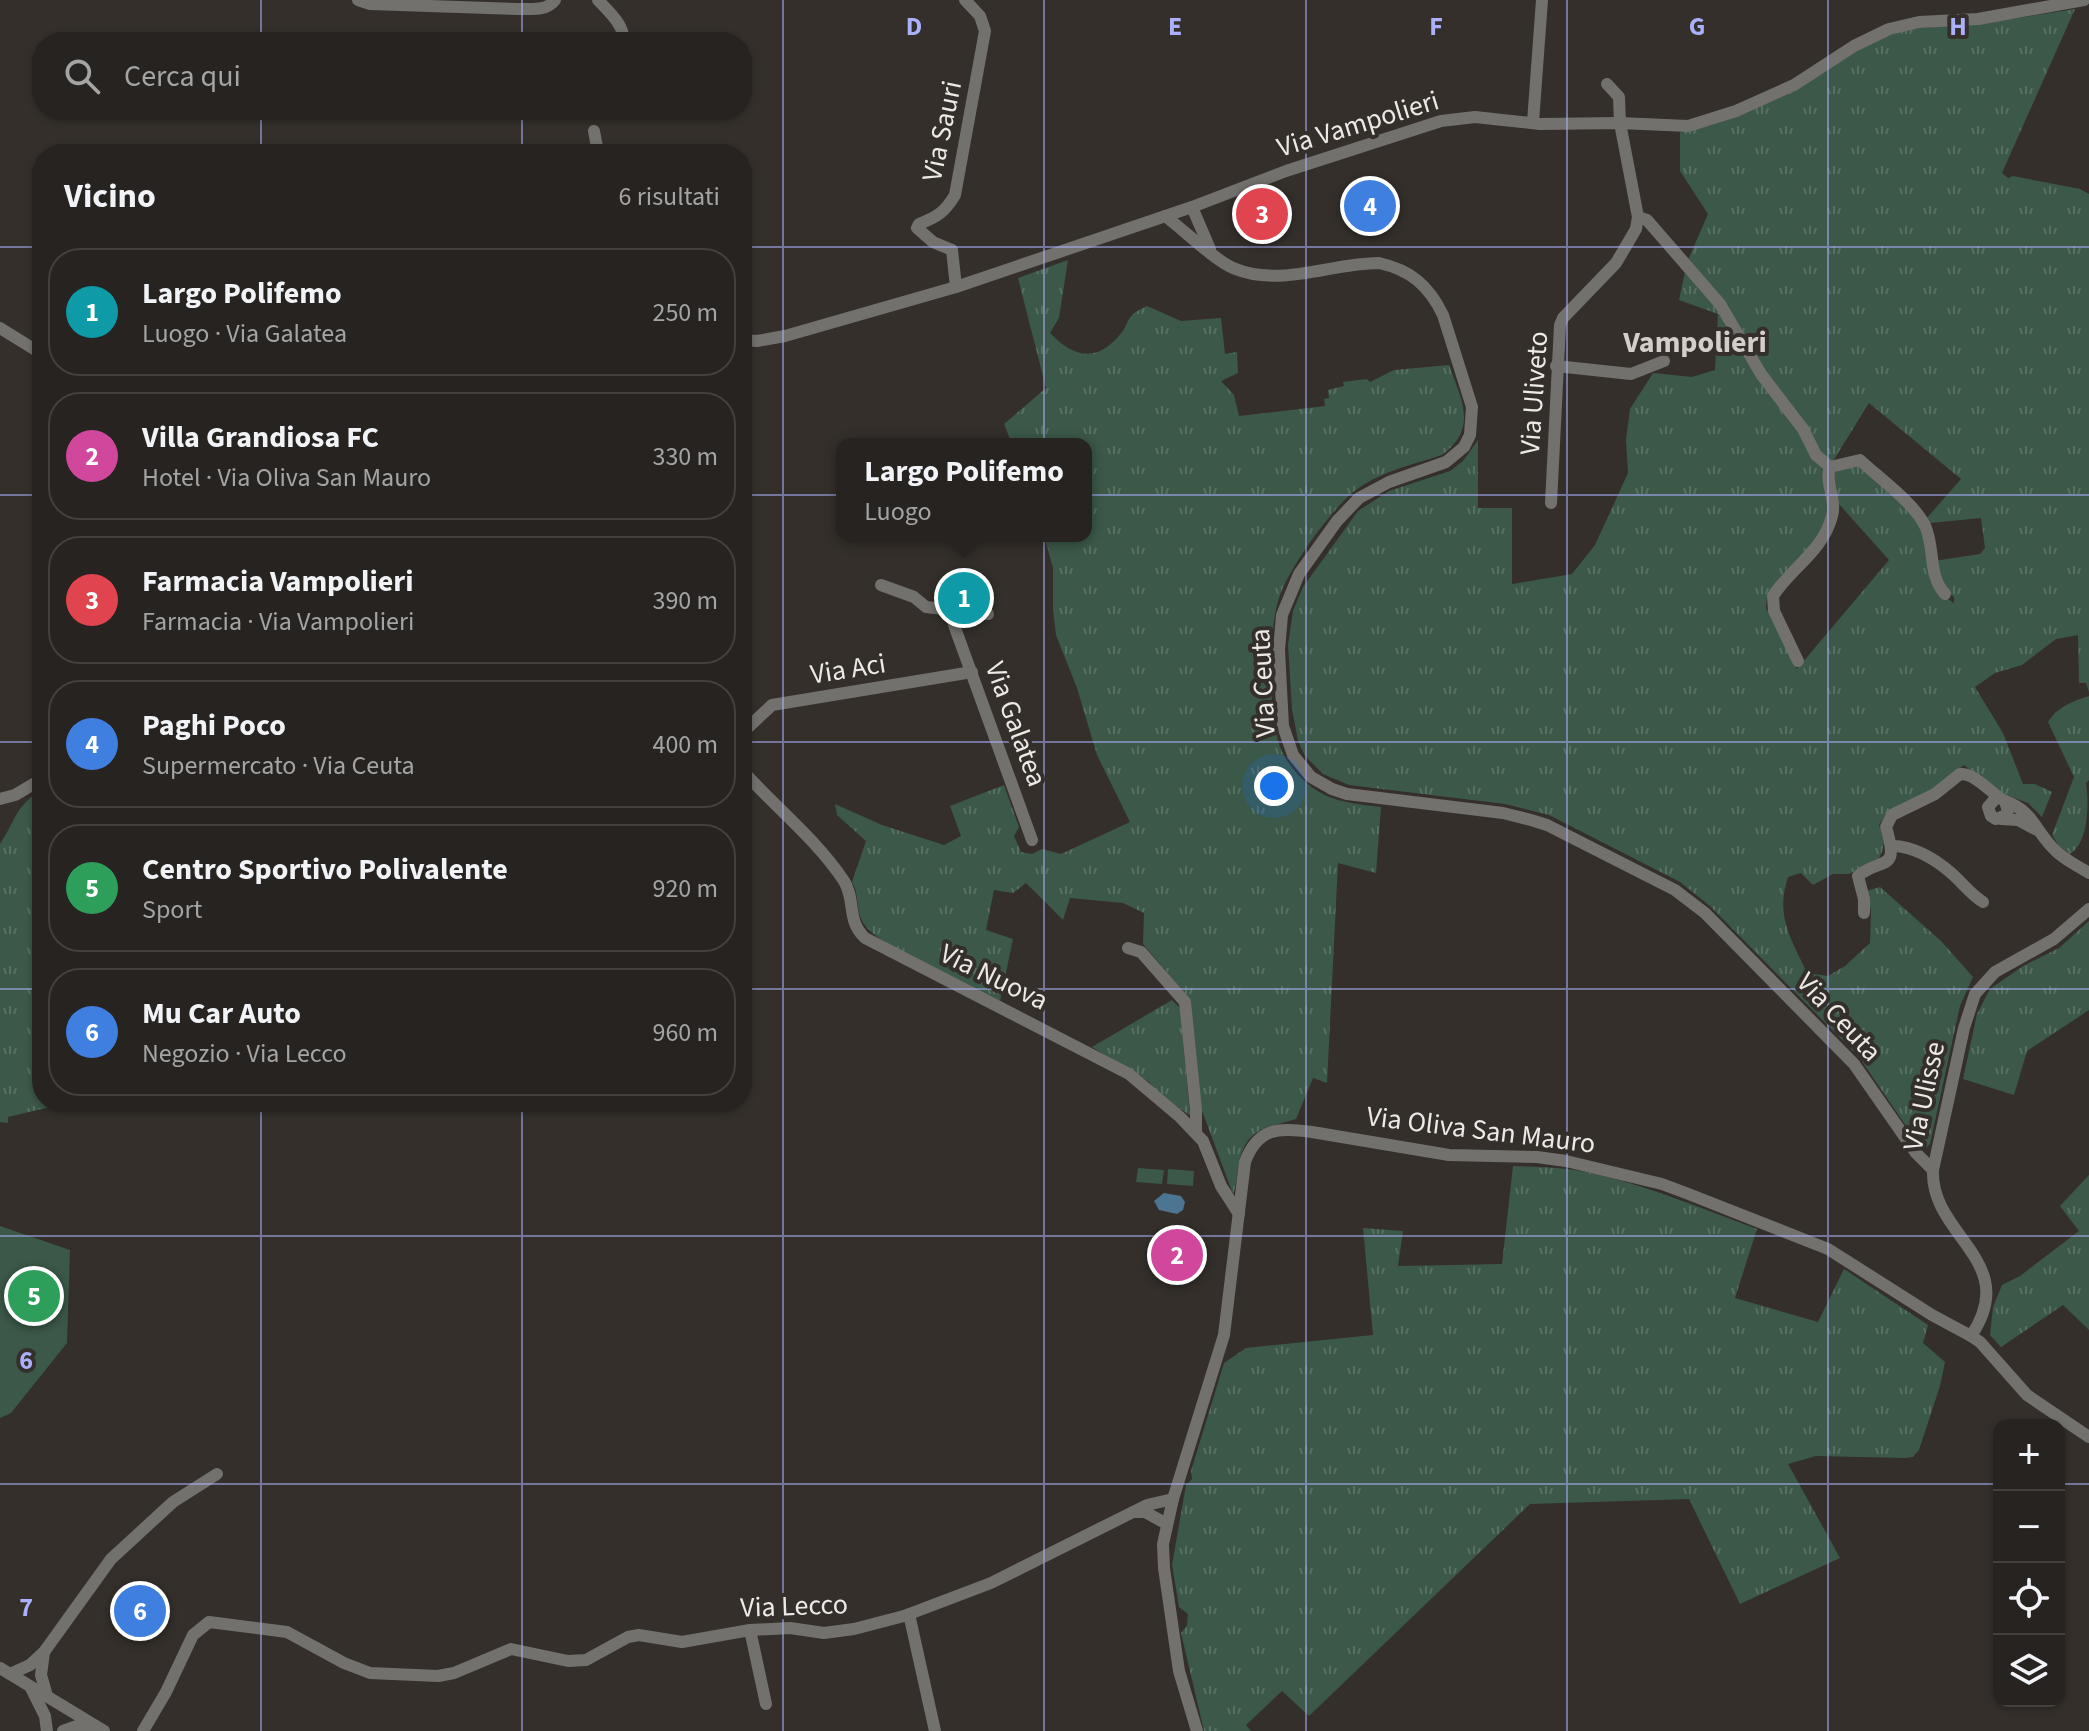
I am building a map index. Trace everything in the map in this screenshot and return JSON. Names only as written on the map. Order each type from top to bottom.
[{"type":"street","points":[[358,0],[370,4],[519,9],[543,8],[555,0]]},
{"type":"street","points":[[598,0],[622,32]]},
{"type":"street","name":"Via Sauri","points":[[956,287],[952,250],[933,242],[917,228],[945,211],[955,195],[985,31],[980,16],[965,0]]},
{"type":"street","points":[[1530,0],[1542,4],[1533,122]]},
{"type":"street","name":"Via Vampolieri","points":[[752,339],[785,336],[956,287],[1192,207],[1286,171],[1441,121],[1475,117],[1533,122],[1688,126],[1794,85],[1854,46],[1903,25],[1978,19],[2084,0]]},
{"type":"street","points":[[1607,84],[1619,97],[1620,123],[1638,217],[1647,220],[1720,304],[1761,374],[1803,429],[1816,455],[1830,467]]},
{"type":"street","points":[[594,131],[596,144]]},
{"type":"street","points":[[1192,207],[1211,252]]},
{"type":"street","name":"Via Ceuta","points":[[1165,216],[1234,268],[1273,277],[1367,263],[1394,266],[1407,272],[1419,280],[1436,301],[1472,407],[1470,435],[1457,454],[1446,462],[1389,482],[1359,498],[1337,521],[1292,588],[1282,615],[1279,650],[1283,726],[1300,767],[1320,784],[1347,794],[1503,813],[1547,825],[1675,890],[1705,913],[1854,1064],[1916,1153],[1933,1170]]},
{"type":"street","name":"Via Uliveto","points":[[1551,503],[1558,334],[1563,318],[1616,263],[1629,244],[1638,217]]},
{"type":"street","points":[[0,328],[32,348]]},
{"type":"street","points":[[1556,366],[1631,374],[1664,361]]},
{"type":"street","points":[[1830,467],[1860,460],[1919,517],[1928,533],[1935,579],[1945,594]]},
{"type":"street","points":[[1798,661],[1774,611],[1773,596],[1814,552],[1827,532],[1834,502],[1828,473],[1830,467]]},
{"type":"street","points":[[881,585],[914,597],[926,607],[988,614]]},
{"type":"street","name":"Via Galatea","points":[[954,610],[954,625],[1032,840]]},
{"type":"street","name":"Via Aci","points":[[752,724],[772,705],[972,672]]},
{"type":"street","points":[[1864,913],[1858,876],[1885,862],[1893,846],[1886,827],[1892,815],[1935,794],[1960,774],[1966,773],[2002,800],[2023,809],[2056,852],[2089,873]]},
{"type":"street","name":"Via Nuova","points":[[752,781],[841,877],[847,886],[853,923],[865,938],[1129,1074],[1196,1133],[1211,1156],[1221,1186],[1239,1214]]},
{"type":"street","points":[[1977,781],[1991,816],[2018,820],[2039,831]]},
{"type":"street","points":[[0,799],[32,785]]},
{"type":"street","points":[[1988,807],[1990,802],[2002,800]]},
{"type":"street","points":[[2001,819],[2008,811],[2002,800]]},
{"type":"street","points":[[1893,846],[1911,848],[1946,869],[1983,902]]},
{"type":"street","name":"Via Ulisse","points":[[1971,1336],[1985,1306],[1987,1284],[1982,1270],[1936,1198],[1932,1184],[1964,1028],[1975,994],[1995,972],[2054,939],[2089,909]]},
{"type":"street","points":[[1128,948],[1141,952],[1185,1002],[1196,1133]]},
{"type":"street","name":"Via Oliva San Mauro","points":[[1197,1731],[1179,1671],[1163,1544],[1173,1499],[1224,1335],[1245,1162],[1255,1141],[1270,1132],[1292,1129],[1449,1155],[1537,1157],[1662,1184],[1828,1249],[1980,1342],[2027,1395],[2089,1437]]},
{"type":"street","points":[[5,1671],[30,1665],[44,1652],[111,1559],[173,1502],[217,1474]]},
{"type":"street","name":"Via Lecco","points":[[143,1731],[193,1635],[209,1622],[287,1632],[344,1663],[370,1673],[438,1676],[454,1673],[511,1649],[577,1661],[594,1656],[628,1637],[639,1635],[682,1642],[733,1631],[790,1628],[824,1633],[854,1629],[909,1614],[991,1583],[1155,1502],[1173,1499]]},
{"type":"street","points":[[1133,1513],[1145,1512],[1167,1524]]},
{"type":"street","points":[[909,1614],[935,1731]]},
{"type":"street","points":[[750,1630],[766,1704]]},
{"type":"street","points":[[44,1652],[41,1675],[47,1697]]},
{"type":"street","points":[[5,1671],[100,1729]]},
{"type":"street","points":[[29,1686],[45,1716],[47,1731]]},
{"type":"street","points":[[47,1731],[55,1713],[64,1706]]},
{"type":"street","points":[[60,1731],[64,1706]]},
{"type":"street","points":[[60,1731],[77,1726],[100,1729]]},
{"type":"green space","points":[[2075,9],[2002,173],[2008,178],[2013,176],[2080,189],[2089,194],[2089,692],[2086,683],[2079,683],[2078,635],[2056,639],[2022,665],[1995,673],[1975,687],[2003,733],[2023,784],[2035,784],[2052,792],[2042,817],[2028,803],[1996,791],[1964,765],[1937,786],[1894,808],[1884,818],[1879,825],[1884,842],[1878,860],[1849,874],[1833,874],[1813,885],[1801,873],[1788,877],[1784,891],[1787,926],[1807,973],[1828,976],[1845,966],[1870,943],[1871,911],[1866,891],[1880,887],[1941,941],[1973,977],[1960,1006],[1930,1144],[1921,1148],[1859,1057],[1710,906],[1680,882],[1549,815],[1505,804],[1349,785],[1323,774],[1305,756],[1298,741],[1292,709],[1288,645],[1293,611],[1303,587],[1358,511],[1389,491],[1450,471],[1463,461],[1478,440],[1478,508],[1512,508],[1512,584],[1572,574],[1595,545],[1628,473],[1626,440],[1630,409],[1653,373],[1692,377],[1715,370],[1718,314],[1679,300],[1686,267],[1720,307],[1824,472],[1828,512],[1820,532],[1807,552],[1767,596],[1766,608],[1797,669],[1889,560],[1839,504],[1832,475],[1842,466],[1857,462],[1919,519],[1930,580],[1937,592],[1954,603],[1954,597],[1944,589],[1934,561],[1980,554],[1985,548],[1981,518],[1930,523],[1926,519],[1961,479],[1869,403],[1833,461],[1826,462],[1688,260],[1708,214],[1680,171],[1680,132],[1712,125],[1787,95],[1858,49],[1884,36],[1909,29],[1992,22]]},
{"type":"green space","points":[[1068,260],[1059,318],[1050,333],[1067,347],[1083,354],[1108,346],[1130,317],[1147,306],[1181,321],[1221,318],[1225,354],[1237,352],[1238,373],[1221,381],[1234,395],[1239,416],[1325,406],[1324,399],[1329,398],[1328,390],[1344,386],[1343,382],[1367,379],[1370,382],[1394,370],[1449,365],[1462,402],[1463,424],[1453,445],[1442,455],[1384,474],[1352,493],[1310,542],[1279,598],[1273,631],[1271,674],[1274,717],[1281,749],[1296,772],[1323,794],[1347,802],[1381,807],[1376,873],[1338,863],[1327,1083],[1313,1078],[1296,1119],[1267,1127],[1247,1142],[1239,1162],[1233,1194],[1197,1090],[1190,999],[1143,944],[1144,913],[1123,903],[1070,898],[1063,920],[1026,883],[1013,893],[994,890],[986,930],[1013,939],[1000,1001],[888,944],[873,934],[859,914],[852,882],[866,841],[837,815],[835,804],[882,825],[944,845],[961,836],[950,806],[1004,785],[1019,827],[1014,836],[1021,852],[1032,854],[1042,849],[1061,854],[1130,822],[1097,755],[1077,688],[1056,635],[1053,568],[1046,542],[1092,542],[1092,438],[1010,438],[1004,424],[1046,388],[1018,278]]},
{"type":"green space","points":[[2089,696],[2086,822],[2081,841],[2070,854],[2059,846],[2052,835],[2074,777],[2048,722],[2061,708]]},
{"type":"green space","points":[[32,797],[32,1111],[8,1117],[8,1123],[0,1122],[0,844],[21,808]]},
{"type":"green space","points":[[2089,921],[2089,1010],[2027,1051],[2014,1095],[1963,1079],[1977,1014],[1990,989],[2023,966],[2059,948]]},
{"type":"green space","points":[[1172,1000],[1180,1008],[1190,1115],[1162,1098],[1149,1082],[1092,1047]]},
{"type":"green space","points":[[1513,1166],[1567,1169],[1622,1181],[1757,1229],[1735,1298],[1818,1322],[1844,1269],[1928,1325],[1923,1343],[1945,1362],[1919,1450],[1913,1457],[1905,1458],[1816,1456],[1788,1464],[1840,1558],[1740,1604],[1689,1499],[1530,1504],[1309,1716],[1282,1691],[1246,1725],[1251,1731],[1204,1731],[1181,1633],[1187,1626],[1188,1614],[1179,1607],[1172,1565],[1186,1485],[1192,1479],[1191,1471],[1224,1363],[1246,1348],[1373,1335],[1363,1228],[1403,1231],[1398,1266],[1502,1264]]},
{"type":"green space","points":[[1138,1168],[1164,1170],[1162,1184],[1136,1182]]},
{"type":"green space","points":[[1168,1169],[1194,1171],[1193,1186],[1167,1184]]},
{"type":"green space","points":[[2089,1175],[2089,1330],[2063,1305],[2001,1347],[1990,1335],[1993,1307],[2002,1285],[2020,1276],[2079,1231],[2060,1206]]},
{"type":"green space","points":[[0,1226],[70,1250],[67,1343],[11,1413],[0,1418]]},
{"type":"water","points":[[1164,1193],[1181,1196],[1185,1202],[1183,1210],[1177,1214],[1159,1210],[1154,1201]]},
{"type":"place","name":"Paghi Poco","points":[[1370,206]]},
{"type":"place","name":"Farmacia Vampolieri","points":[[1262,214]]},
{"type":"place","name":"Largo Polifemo","points":[[964,598]]},
{"type":"place","name":"Villa Grandiosa FC","points":[[1177,1255]]},
{"type":"place","name":"Centro Sportivo Polivalente","points":[[34,1296]]},
{"type":"place","name":"Mu Car Auto","points":[[140,1611]]},
{"type":"district","name":"Vampolieri","points":[[1695,342]]}]
